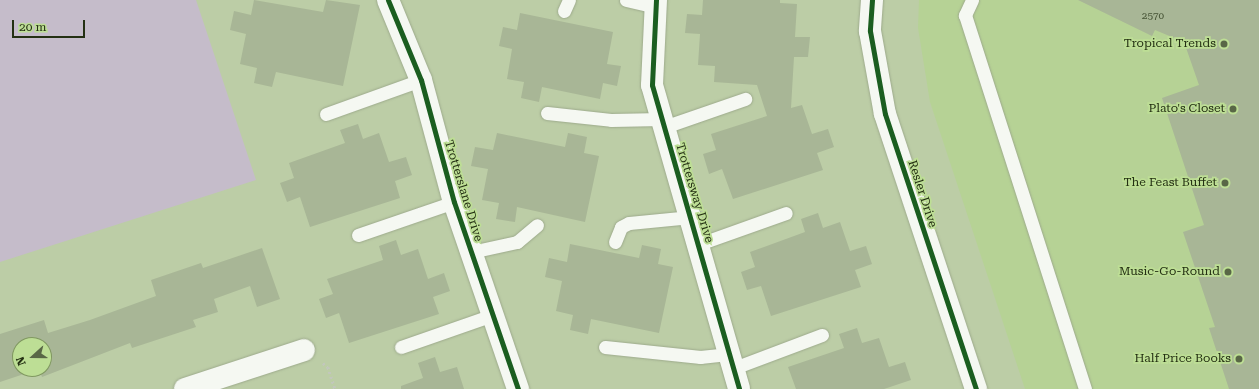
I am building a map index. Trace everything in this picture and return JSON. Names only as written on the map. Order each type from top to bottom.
[{"type":"street","name":"Trotterslane Drive","points":[[388,0],[421,80],[454,202],[518,389]]},
{"type":"street","name":"Resler Drive","points":[[872,0],[870,31],[885,114],[976,389]]},
{"type":"street","name":"Trottersway Drive","points":[[656,3],[652,85],[699,244],[734,370]]},
{"type":"street","points":[[184,389],[304,350]]},
{"type":"lane","points":[[626,0],[656,3]]},
{"type":"lane","points":[[972,0],[965,15],[1085,389]]},
{"type":"lane","points":[[326,114],[421,80]]},
{"type":"lane","points":[[547,113],[611,120],[663,123],[745,99]]},
{"type":"lane","points":[[358,235],[454,202]]},
{"type":"lane","points":[[699,244],[786,213]]},
{"type":"lane","points":[[615,242],[621,227],[629,223],[691,218]]},
{"type":"lane","points":[[471,252],[517,242],[537,226]]},
{"type":"lane","points":[[401,347],[493,315]]},
{"type":"lane","points":[[605,347],[700,357],[734,370],[822,335]]},
{"type":"path","points":[[304,350],[328,367],[335,389]]},
{"type":"shaded area","points":[[0,0],[196,0],[256,180],[0,262]]},
{"type":"shaded area","points":[[919,0],[1259,0],[1259,389],[1025,389],[930,102],[918,28]]},
{"type":"building","points":[[254,0],[323,12],[326,0],[360,5],[343,86],[276,72],[272,87],[254,83],[257,68],[240,64],[246,34],[230,30],[234,11],[251,15]]},
{"type":"building","points":[[703,0],[780,0],[780,3],[797,4],[795,37],[810,37],[808,57],[794,57],[791,108],[802,105],[812,134],[828,129],[834,147],[817,153],[823,170],[733,199],[722,169],[709,174],[703,154],[716,150],[711,134],[767,116],[757,85],[714,82],[715,66],[698,65],[700,34],[685,33],[687,14],[702,15]]},
{"type":"building","points":[[1078,0],[1259,0],[1259,389],[1229,389],[1209,328],[1215,327],[1183,232],[1204,225],[1162,98],[1199,85],[1184,42],[1155,30],[1152,36]]},
{"type":"building","points":[[520,13],[613,32],[607,64],[621,66],[617,86],[603,83],[600,99],[542,87],[539,102],[521,98],[524,82],[507,79],[512,49],[499,46],[503,27],[517,30]]},
{"type":"building","points":[[358,124],[363,139],[379,133],[389,162],[406,157],[412,175],[395,181],[400,198],[310,227],[300,197],[287,202],[280,183],[294,178],[289,163],[345,143],[340,130]]},
{"type":"building","points":[[497,133],[565,147],[568,133],[587,137],[584,153],[599,156],[585,222],[517,207],[515,222],[496,219],[499,203],[482,200],[488,169],[471,166],[475,147],[493,150]]},
{"type":"building","points":[[818,213],[823,228],[840,222],[850,251],[866,246],[872,264],[855,270],[861,287],[771,316],[761,286],[747,290],[741,272],[755,267],[750,252],[805,232],[801,219]]},
{"type":"building","points":[[396,240],[401,255],[418,249],[428,279],[444,273],[450,291],[433,297],[439,314],[349,343],[339,313],[326,318],[319,299],[333,294],[327,279],[383,260],[379,246]]},
{"type":"building","points":[[570,244],[639,258],[642,245],[661,249],[658,264],[673,267],[659,333],[591,319],[588,334],[570,330],[573,315],[556,311],[562,281],[545,277],[549,258],[567,262]]},
{"type":"building","points":[[262,248],[280,299],[257,307],[250,286],[214,299],[218,312],[193,320],[196,327],[132,348],[130,343],[52,373],[52,337],[12,337],[12,377],[15,377],[0,382],[0,334],[44,320],[48,333],[90,320],[156,296],[151,280],[201,263],[203,268]]},
{"type":"building","points":[[857,328],[862,343],[879,338],[889,367],[905,362],[911,380],[884,389],[796,389],[788,367],[844,348],[839,334]]},
{"type":"building","points":[[435,357],[440,372],[457,367],[464,389],[401,389],[401,386],[423,378],[418,363]]},
{"type":"cycle path","points":[[388,0],[421,80],[454,202],[518,389]]},
{"type":"cycle path","points":[[656,0],[652,85],[739,389]]},
{"type":"cycle path","points":[[872,0],[870,31],[885,114],[976,389]]},
{"type":"place","name":"Tropical Trends","points":[[1224,44]]},
{"type":"place","name":"Plato's Closet","points":[[1233,109]]},
{"type":"place","name":"The Feast Buffet","points":[[1225,183]]},
{"type":"place","name":"Music-Go-Round","points":[[1228,272]]},
{"type":"place","name":"Half Price Books","points":[[1239,359]]}]
